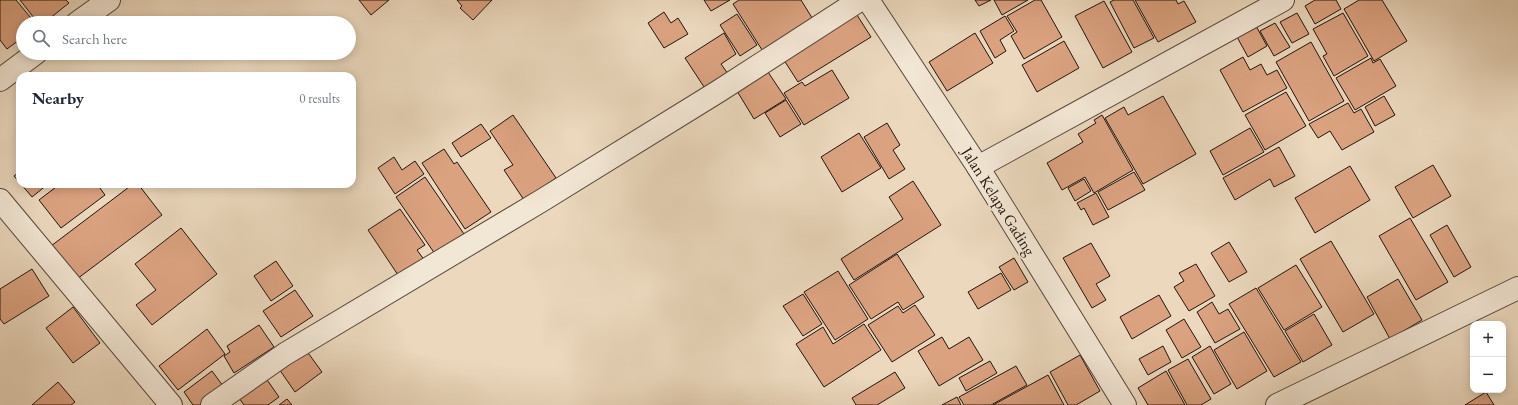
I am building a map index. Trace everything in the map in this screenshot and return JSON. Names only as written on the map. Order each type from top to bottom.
[{"type":"street","points":[[87,16],[109,0]]},
{"type":"street","points":[[212,405],[285,354],[542,201],[719,91],[860,0]]},
{"type":"street","name":"Jalan Kelapa Gading","points":[[868,0],[978,167],[1125,405]]},
{"type":"street","points":[[978,167],[1283,0]]},
{"type":"street","points":[[0,80],[27,60]]},
{"type":"street","points":[[0,200],[171,405]]},
{"type":"street","points":[[1277,405],[1518,288]]},
{"type":"building","points":[[0,0],[16,0],[29,16],[16,16],[16,42],[7,49],[0,40]]},
{"type":"building","points":[[20,0],[66,0],[69,3],[53,16],[33,16]]},
{"type":"building","points":[[359,0],[389,0],[371,15]]},
{"type":"building","points":[[457,0],[492,0],[473,20],[460,8],[462,6]]},
{"type":"building","points":[[704,0],[730,0],[711,11]]},
{"type":"building","points":[[739,0],[801,0],[814,21],[764,53],[733,4]]},
{"type":"building","points":[[975,0],[991,0],[979,6]]},
{"type":"building","points":[[994,0],[1028,0],[1002,15]]},
{"type":"building","points":[[1035,0],[1041,0],[1062,37],[1024,59],[1011,36],[1017,32],[1007,16]]},
{"type":"building","points":[[1114,0],[1133,0],[1154,38],[1134,48],[1110,2]]},
{"type":"building","points":[[1135,0],[1176,0],[1178,4],[1184,1],[1196,22],[1158,42]]},
{"type":"building","points":[[1315,0],[1336,0],[1341,9],[1315,24],[1305,6]]},
{"type":"building","points":[[1359,0],[1382,0],[1407,41],[1374,61],[1344,9]]},
{"type":"building","points":[[1104,1],[1132,52],[1103,68],[1075,16]]},
{"type":"building","points":[[664,12],[671,23],[678,18],[688,34],[664,48],[648,23]]},
{"type":"building","points":[[1297,13],[1309,34],[1292,43],[1280,22]]},
{"type":"building","points":[[1343,13],[1368,56],[1334,76],[1323,56],[1327,54],[1313,29]]},
{"type":"building","points":[[737,14],[757,45],[740,56],[720,25]]},
{"type":"building","points":[[857,15],[871,37],[798,82],[782,57]]},
{"type":"building","points":[[1005,16],[1014,31],[1000,40],[1006,51],[995,58],[980,31]]},
{"type":"building","points":[[1275,23],[1290,47],[1274,56],[1260,31]]},
{"type":"building","points":[[1256,26],[1267,46],[1248,57],[1237,37]]},
{"type":"building","points":[[724,33],[736,54],[721,64],[731,78],[708,93],[685,58]]},
{"type":"building","points":[[975,33],[993,63],[947,91],[929,62]]},
{"type":"building","points":[[1064,41],[1079,68],[1037,92],[1022,65]]},
{"type":"building","points":[[1311,42],[1344,101],[1309,121],[1276,62]]},
{"type":"building","points":[[1243,57],[1250,70],[1261,64],[1267,75],[1277,70],[1287,88],[1243,112],[1220,70]]},
{"type":"building","points":[[1371,58],[1373,63],[1380,59],[1396,86],[1355,110],[1336,78]]},
{"type":"building","points":[[832,70],[849,98],[804,125],[784,93],[802,82],[805,86]]},
{"type":"building","points":[[768,72],[786,99],[754,119],[737,91]]},
{"type":"building","points":[[1286,92],[1306,126],[1265,150],[1245,115]]},
{"type":"building","points":[[1163,96],[1196,154],[1143,184],[1105,118],[1124,107],[1128,115]]},
{"type":"building","points":[[1384,96],[1395,115],[1375,126],[1365,107]]},
{"type":"building","points":[[786,100],[801,124],[780,137],[765,113]]},
{"type":"building","points":[[1348,103],[1354,113],[1361,109],[1374,132],[1342,150],[1330,131],[1318,138],[1309,124]]},
{"type":"building","points":[[513,115],[556,178],[524,200],[504,170],[513,165],[490,131]]},
{"type":"building","points":[[1102,115],[1133,170],[1094,193],[1085,177],[1062,190],[1047,163],[1083,142],[1078,134],[1096,123],[1094,120]]},
{"type":"building","points":[[887,123],[900,145],[893,150],[905,169],[889,179],[864,137]]},
{"type":"building","points":[[481,124],[491,138],[461,157],[452,143]]},
{"type":"building","points":[[1250,128],[1264,152],[1223,175],[1210,151]]},
{"type":"building","points":[[859,133],[881,168],[842,192],[821,157]]},
{"type":"building","points":[[1279,147],[1295,176],[1274,187],[1270,179],[1235,200],[1223,178]]},
{"type":"building","points":[[444,149],[454,164],[457,162],[491,212],[465,229],[422,163]]},
{"type":"building","points":[[394,157],[402,170],[415,161],[424,174],[395,194],[378,168]]},
{"type":"building","points":[[1433,165],[1451,196],[1413,218],[1395,187]]},
{"type":"building","points":[[1350,166],[1370,200],[1315,233],[1295,198]]},
{"type":"building","points":[[1134,172],[1145,190],[1108,210],[1098,192]]},
{"type":"building","points":[[425,177],[464,234],[435,254],[396,197]]},
{"type":"building","points":[[1084,179],[1091,191],[1075,201],[1068,188]]},
{"type":"building","points":[[913,181],[941,225],[854,280],[841,259],[903,219],[889,197]]},
{"type":"building","points":[[24,188],[43,188],[32,197]]},
{"type":"building","points":[[55,188],[100,188],[105,195],[61,228],[39,200]]},
{"type":"building","points":[[128,188],[141,188],[162,215],[77,279],[51,246]]},
{"type":"building","points":[[1096,193],[1109,217],[1093,225],[1084,208],[1081,210],[1077,203]]},
{"type":"building","points":[[400,209],[425,245],[417,250],[425,261],[400,278],[368,230]]},
{"type":"building","points":[[1410,218],[1448,282],[1416,300],[1379,236]]},
{"type":"building","points":[[1447,225],[1471,267],[1454,277],[1430,235]]},
{"type":"building","points":[[181,228],[217,274],[152,325],[136,305],[156,290],[135,264]]},
{"type":"building","points":[[1331,241],[1374,314],[1343,332],[1300,259]]},
{"type":"building","points":[[1229,242],[1247,272],[1229,282],[1211,253]]},
{"type":"building","points":[[1091,243],[1110,276],[1096,284],[1106,300],[1092,308],[1063,258]]},
{"type":"building","points":[[897,254],[924,297],[903,310],[898,302],[871,319],[849,285]]},
{"type":"building","points":[[1014,258],[1028,282],[1014,290],[999,267]]},
{"type":"building","points":[[276,261],[293,286],[271,301],[254,276]]},
{"type":"building","points":[[1196,264],[1215,296],[1189,311],[1174,287],[1184,281],[1179,273]]},
{"type":"building","points":[[1296,265],[1322,307],[1284,330],[1258,288]]},
{"type":"building","points":[[32,269],[49,296],[4,324],[0,319],[0,289]]},
{"type":"building","points":[[838,271],[868,319],[835,340],[804,292]]},
{"type":"building","points":[[1001,273],[1011,290],[978,309],[968,292]]},
{"type":"building","points":[[1398,279],[1422,320],[1390,339],[1367,297]]},
{"type":"building","points":[[1256,288],[1301,362],[1274,377],[1229,304]]},
{"type":"building","points":[[295,290],[313,316],[281,337],[263,311]]},
{"type":"building","points":[[803,294],[822,324],[803,336],[783,306]]},
{"type":"building","points":[[1159,295],[1171,316],[1132,339],[1120,317]]},
{"type":"building","points":[[1212,302],[1219,314],[1228,309],[1240,329],[1215,343],[1197,312]]},
{"type":"building","points":[[915,305],[935,335],[892,362],[868,325],[898,306],[903,313]]},
{"type":"building","points":[[73,307],[100,343],[73,363],[46,328]]},
{"type":"building","points":[[1314,314],[1332,345],[1303,362],[1285,331]]},
{"type":"building","points":[[1184,319],[1201,347],[1182,358],[1166,330]]},
{"type":"building","points":[[864,324],[881,350],[824,387],[796,344],[823,327],[833,344]]},
{"type":"building","points":[[259,325],[274,347],[234,373],[224,356],[230,352],[227,346]]},
{"type":"building","points":[[207,329],[225,354],[178,390],[159,366]]},
{"type":"building","points":[[1244,332],[1267,371],[1237,389],[1214,350]]},
{"type":"building","points":[[942,337],[949,349],[969,337],[983,360],[939,386],[918,351]]},
{"type":"building","points":[[1163,346],[1171,362],[1148,375],[1139,359]]},
{"type":"building","points":[[1210,346],[1231,384],[1214,394],[1192,357]]},
{"type":"building","points":[[306,350],[322,372],[295,392],[279,369]]},
{"type":"building","points":[[1080,355],[1100,391],[1076,405],[1068,405],[1050,372]]},
{"type":"building","points":[[1188,359],[1211,399],[1201,405],[1187,405],[1168,370]]},
{"type":"building","points":[[990,361],[997,373],[966,391],[959,378]]},
{"type":"building","points":[[1016,366],[1027,385],[991,405],[964,405],[959,397]]},
{"type":"building","points":[[212,371],[226,390],[206,405],[193,405],[184,392]]},
{"type":"building","points":[[1166,371],[1185,405],[1148,405],[1138,388]]},
{"type":"building","points":[[895,372],[905,388],[877,405],[856,405],[852,398]]},
{"type":"building","points":[[263,374],[279,397],[268,405],[244,405],[236,394]]},
{"type":"building","points":[[1048,375],[1064,405],[993,405]]},
{"type":"building","points":[[58,382],[75,402],[71,405],[32,405]]},
{"type":"building","points":[[1487,393],[1494,405],[1465,405]]},
{"type":"building","points":[[957,397],[961,405],[942,405]]},
{"type":"building","points":[[287,399],[292,405],[279,405]]}]
